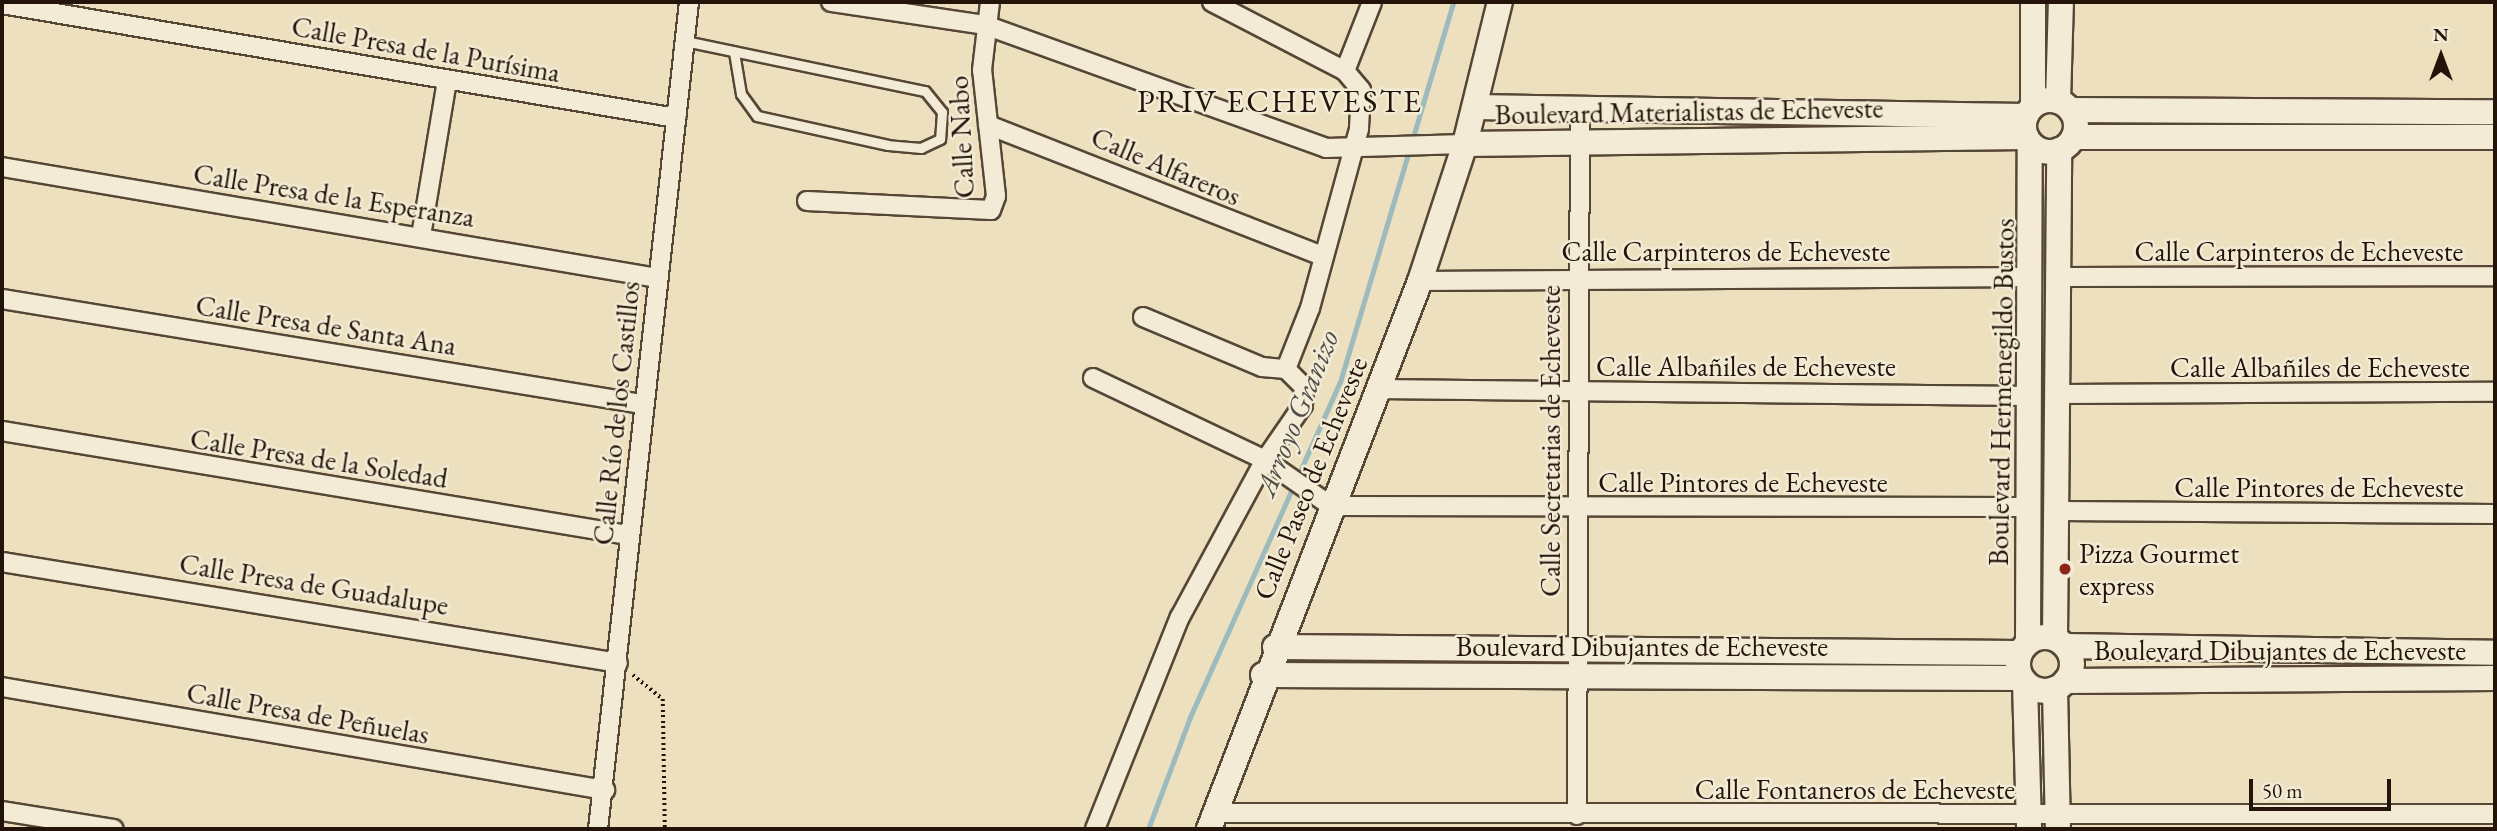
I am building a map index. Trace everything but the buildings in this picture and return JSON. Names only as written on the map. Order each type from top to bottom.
[{"type":"street","name":"Calle Río de los Castillos","points":[[597,829],[605,790],[628,535],[688,2]]},
{"type":"street","name":"Boulevard Materialistas de Echeveste","points":[[831,2],[985,24],[1307,143],[1359,151],[1465,144],[2029,125]]},
{"type":"street","name":"Calle Nabo","points":[[807,201],[991,210],[996,196],[988,125],[985,24],[990,2]]},
{"type":"street","points":[[1212,2],[1345,71],[1361,90],[1359,151],[1286,369]]},
{"type":"street","points":[[1345,71],[1373,2]]},
{"type":"street","name":"Calle Paseo de Echeveste","points":[[1212,821],[1263,675],[1420,281],[1465,144],[1500,2]]},
{"type":"street","name":"Boulevard Hermenegildo Bustos","points":[[2029,822],[2023,664],[2029,507],[2032,277],[2029,125],[2033,2]]},
{"type":"street","points":[[2061,2],[2065,105]]},
{"type":"street","name":"Calle Presa de la Purísima","points":[[2,4],[676,118]]},
{"type":"street","points":[[421,236],[447,80]]},
{"type":"street","points":[[2029,125],[2065,105],[2495,112]]},
{"type":"street","name":"Boulevard Hermenegildo Bustos","points":[[2060,685],[2072,667],[2061,642],[2059,510],[2065,105]]},
{"type":"street","name":"Boulevard Materialistas de Echeveste","points":[[1475,107],[1580,108],[2029,125]]},
{"type":"street","name":"Calle Secretarias de Echeveste","points":[[1577,816],[1577,509],[1574,391],[1580,108]]},
{"type":"street","name":"Calle Alfareros","points":[[988,125],[1323,256]]},
{"type":"street","points":[[2029,125],[2066,143],[2495,136]]},
{"type":"street","name":"Calle Presa de la Esperanza","points":[[2,167],[657,278]]},
{"type":"street","name":"Calle Carpinteros de Echeveste","points":[[2061,277],[2495,276]]},
{"type":"street","name":"Calle Carpinteros de Echeveste","points":[[1420,281],[2032,277]]},
{"type":"street","name":"Calle Presa de Santa Ana","points":[[2,299],[642,404]]},
{"type":"street","points":[[1095,829],[1180,617],[1272,464],[1303,405],[1304,387],[1286,369],[1262,367],[1143,317]]},
{"type":"street","points":[[1093,378],[1272,464],[1331,506]]},
{"type":"street","name":"Calle Albañiles de Echeveste","points":[[1378,389],[2030,396]]},
{"type":"street","name":"Calle Albañiles de Echeveste","points":[[2062,394],[2495,392]]},
{"type":"street","name":"Calle Presa de la Soledad","points":[[2,431],[628,535]]},
{"type":"street","name":"Calle Pintores de Echeveste","points":[[1331,506],[1577,509],[2029,507]]},
{"type":"street","name":"Calle Pintores de Echeveste","points":[[2059,510],[2495,514]]},
{"type":"street","name":"Calle Presa de Guadalupe","points":[[2,562],[618,663]]},
{"type":"street","name":"Boulevard Dibujantes de Echeveste","points":[[1263,675],[1575,676],[2023,664],[2061,642],[2495,653]]},
{"type":"street","name":"Boulevard Dibujantes de Echeveste","points":[[1275,647],[1576,649],[2023,664],[2060,685],[2495,678]]},
{"type":"street","points":[[2058,823],[2060,685]]},
{"type":"street","name":"Calle Presa de Peñuelas","points":[[2,687],[605,790]]},
{"type":"street","points":[[2,811],[94,828],[114,829]]},
{"type":"street","name":"Calle Fontaneros de Echeveste","points":[[1212,821],[1577,816],[2058,823],[2495,814]]},
{"type":"lane","points":[[685,41],[925,91],[942,112],[940,139],[929,147],[899,146],[757,116],[741,94],[734,52]]},
{"type":"path","points":[[618,663],[663,699],[665,829]]},
{"type":"waterway","name":"Arroyo Granizo","points":[[1148,829],[1190,717],[1340,382],[1453,2]]},
{"type":"place","name":"Pizza Gourmet express","points":[[2065,569]]},
{"type":"district","name":"PRIV ECHEVESTE","points":[[1280,101]]}]
